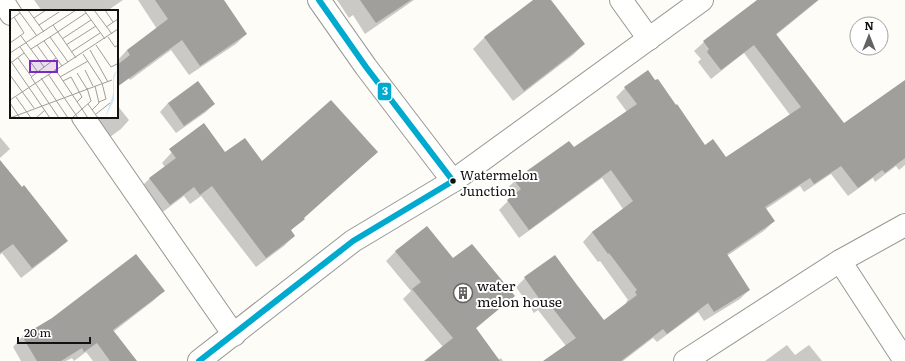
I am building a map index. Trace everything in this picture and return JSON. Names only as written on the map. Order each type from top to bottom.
[{"type":"street","points":[[2,0],[10,12]]},
{"type":"street","points":[[319,0],[366,67],[452,181]]},
{"type":"street","points":[[621,0],[649,39]]},
{"type":"street","points":[[199,361],[353,241],[452,181],[702,0]]},
{"type":"street","points":[[84,118],[234,335]]},
{"type":"street","points":[[685,361],[840,261],[905,225]]},
{"type":"street","points":[[840,261],[905,361]]},
{"type":"building","points":[[155,0],[224,0],[247,34],[200,66],[182,40],[118,86],[118,64],[130,55],[127,50],[168,19]]},
{"type":"building","points":[[360,0],[411,0],[376,23]]},
{"type":"building","points":[[533,0],[551,0],[585,44],[524,91],[484,37]]},
{"type":"building","points":[[757,0],[818,0],[776,34],[844,123],[905,80],[905,158],[885,173],[882,170],[858,188],[841,166],[814,184],[810,178],[765,207],[775,221],[727,254],[750,290],[714,312],[708,303],[667,334],[663,329],[621,361],[543,361],[576,338],[547,301],[543,304],[524,277],[555,255],[604,320],[637,295],[635,292],[637,290],[592,232],[633,201],[611,170],[529,230],[507,200],[521,189],[514,180],[569,141],[574,147],[637,104],[624,87],[648,70],[655,80],[658,79],[676,105],[677,104],[705,145],[713,139],[726,157],[801,107],[754,45],[721,70],[707,52],[709,49],[703,41]]},
{"type":"building","points":[[198,81],[215,104],[184,126],[168,103]]},
{"type":"building","points":[[331,100],[378,152],[291,230],[295,236],[266,258],[212,186],[200,195],[194,187],[170,205],[149,178],[176,158],[169,149],[204,123],[225,152],[245,138],[262,161]]},
{"type":"building","points":[[0,160],[22,187],[24,185],[68,241],[32,268],[13,244],[0,253]]},
{"type":"building","name":"water melon house","points":[[427,226],[453,258],[472,244],[515,296],[476,328],[500,361],[424,361],[453,338],[412,289],[421,282],[395,251]]},
{"type":"building","points":[[136,254],[165,291],[113,330],[137,361],[110,361],[97,343],[84,352],[82,348],[61,361],[37,361],[22,336],[52,318]]},
{"type":"transit line","name":"3","points":[[319,0],[366,67],[453,181]]},
{"type":"transit line","name":"3","points":[[199,361],[353,241],[453,181]]},
{"type":"place","name":"Watermelon Junction","points":[[453,181]]},
{"type":"place","name":"water melon house","points":[[463,293]]}]
